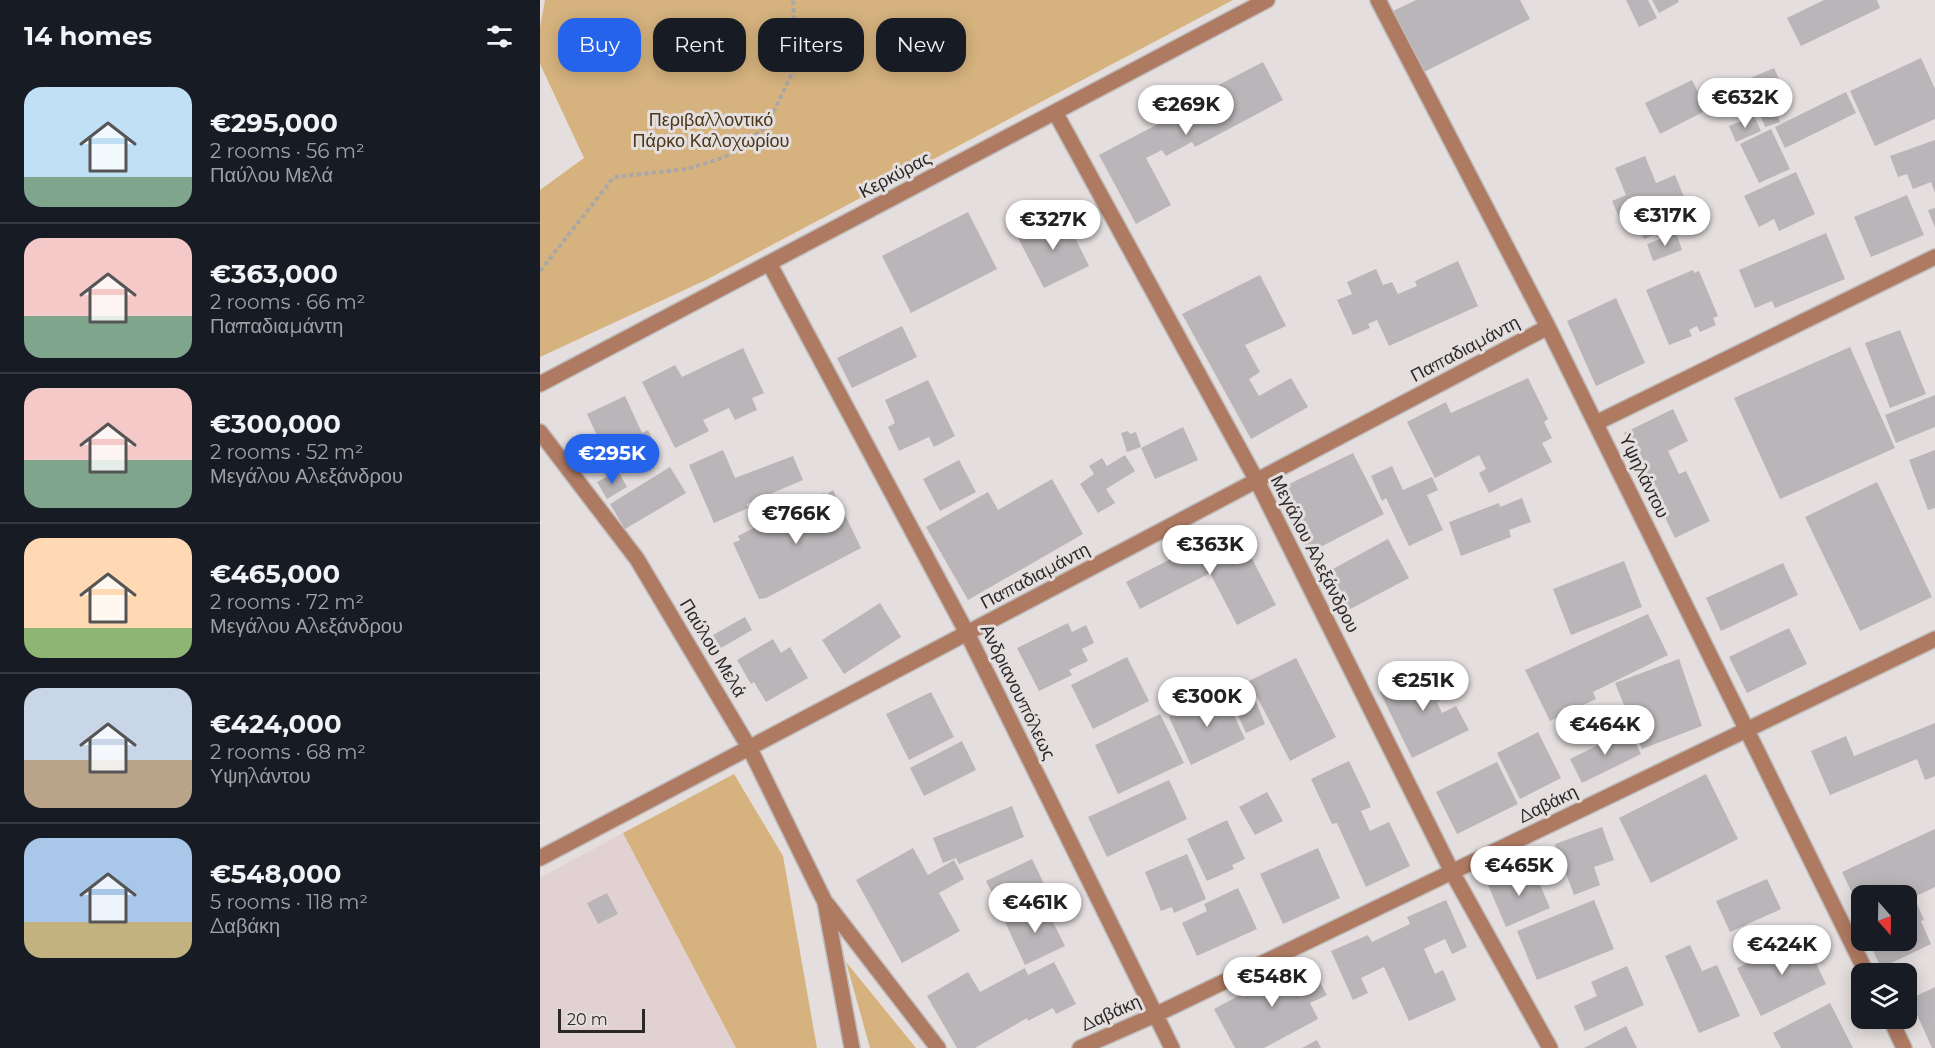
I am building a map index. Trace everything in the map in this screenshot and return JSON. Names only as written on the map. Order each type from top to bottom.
[{"type":"street","name":"Κερκύρας","points":[[540,384],[1268,0]]},
{"type":"street","name":"Υψηλάντου","points":[[1378,0],[1548,327],[1862,963]]},
{"type":"street","name":"Μεγάλου Αλεξάνδρου","points":[[1055,112],[1257,481],[1452,872],[1550,1048]]},
{"type":"street","points":[[1596,423],[1935,257]]},
{"type":"street","name":"Ανδριανουπόλεως","points":[[769,263],[967,633],[1172,1048]]},
{"type":"street","name":"Παπαδιαμάντη","points":[[540,858],[1548,327]]},
{"type":"street","name":"Παύλου Μελά","points":[[540,432],[637,559],[750,749],[825,902],[938,1048]]},
{"type":"street","name":"Δαβάκη","points":[[1080,1048],[1155,1015],[1935,639]]},
{"type":"street","name":"Παύλου Μελά","points":[[825,902],[852,1048]]},
{"type":"street","points":[[1895,1029],[1904,1048]]},
{"type":"path","points":[[540,271],[614,177],[687,169],[725,157],[766,127],[796,64],[793,0]]},
{"type":"shaded area","points":[[623,833],[736,1048],[540,1048],[540,878]]},
{"type":"green space","name":"Περιβαλλοντικό Πάρκο Καλοχωρίου","points":[[545,0],[1233,0],[706,280],[540,357],[540,190],[584,158],[540,64],[540,27]]},
{"type":"green space","points":[[734,774],[783,856],[817,1048],[736,1048],[623,833]]},
{"type":"green space","points":[[846,962],[916,1048],[870,1048]]},
{"type":"building","points":[[1416,0],[1520,0],[1530,19],[1422,73],[1391,12]]},
{"type":"building","points":[[1626,0],[1648,0],[1657,18],[1639,27]]},
{"type":"building","points":[[1652,0],[1678,0],[1679,2],[1659,13]]},
{"type":"building","points":[[1824,0],[1877,0],[1880,8],[1801,46],[1787,18]]},
{"type":"building","points":[[1921,58],[1935,89],[1935,119],[1875,146],[1850,91]]},
{"type":"building","points":[[1263,62],[1283,100],[1195,147],[1192,142],[1166,156],[1162,150],[1146,158],[1171,205],[1136,224],[1099,155],[1177,114],[1174,108]]},
{"type":"building","points":[[1774,68],[1780,81],[1754,92],[1748,79]]},
{"type":"building","points":[[1692,80],[1707,110],[1660,134],[1645,103]]},
{"type":"building","points":[[1846,92],[1856,113],[1785,148],[1775,127]]},
{"type":"building","points":[[1772,101],[1780,122],[1765,127],[1757,107]]},
{"type":"building","points":[[1754,116],[1761,131],[1736,142],[1729,126]]},
{"type":"building","points":[[1771,129],[1790,169],[1759,183],[1740,144]]},
{"type":"building","points":[[1935,140],[1935,193],[1931,182],[1913,189],[1907,174],[1898,177],[1890,156]]},
{"type":"building","points":[[1645,156],[1656,183],[1675,175],[1684,197],[1667,203],[1676,227],[1644,239],[1635,216],[1621,222],[1612,201],[1626,195],[1615,168]]},
{"type":"building","points":[[1796,172],[1815,214],[1779,231],[1774,219],[1759,227],[1744,196]]},
{"type":"building","points":[[1907,195],[1924,235],[1871,257],[1854,217]]},
{"type":"building","points":[[1935,208],[1935,228],[1928,210]]},
{"type":"building","points":[[968,212],[997,269],[911,313],[882,256]]},
{"type":"building","points":[[1063,213],[1089,266],[1044,288],[1017,236]]},
{"type":"building","points":[[1676,233],[1682,250],[1653,261],[1647,244]]},
{"type":"building","points":[[1826,233],[1845,279],[1775,308],[1772,301],[1755,308],[1739,270]]},
{"type":"building","points":[[1458,261],[1478,306],[1389,346],[1377,320],[1368,324],[1370,328],[1353,335],[1337,300],[1352,294],[1347,282],[1376,269],[1383,285],[1392,282],[1398,294],[1417,286],[1415,281]]},
{"type":"building","points":[[1693,270],[1694,273],[1699,271],[1718,316],[1713,318],[1716,325],[1700,332],[1697,326],[1689,330],[1692,336],[1669,345],[1646,290]]},
{"type":"building","points":[[1260,275],[1286,326],[1245,345],[1260,372],[1249,379],[1259,396],[1291,378],[1308,407],[1251,439],[1182,314]]},
{"type":"building","points":[[1616,298],[1645,363],[1596,386],[1567,321]]},
{"type":"building","points":[[902,326],[917,357],[852,388],[837,358]]},
{"type":"building","points":[[1900,330],[1926,394],[1890,408],[1865,343]]},
{"type":"building","points":[[1850,347],[1895,448],[1780,499],[1734,398]]},
{"type":"building","points":[[743,348],[764,393],[752,398],[757,410],[735,420],[729,408],[703,420],[709,431],[675,448],[642,382],[675,365],[682,377]]},
{"type":"building","points":[[1528,378],[1548,419],[1544,422],[1552,438],[1542,443],[1552,462],[1489,493],[1479,473],[1486,469],[1479,455],[1435,478],[1407,422],[1446,402],[1451,413]]},
{"type":"building","points":[[928,380],[955,436],[934,447],[929,437],[899,451],[888,427],[895,423],[885,400]]},
{"type":"building","points":[[1935,395],[1935,427],[1896,443],[1885,415]]},
{"type":"building","points":[[625,396],[642,433],[648,430],[656,448],[612,468],[587,414]]},
{"type":"building","points":[[1673,409],[1688,441],[1668,451],[1679,474],[1686,471],[1710,521],[1675,538],[1624,433]]},
{"type":"building","points":[[1183,427],[1198,460],[1155,479],[1141,448]]},
{"type":"building","points":[[1128,431],[1130,434],[1136,432],[1141,447],[1127,452],[1121,433]]},
{"type":"building","points":[[723,450],[735,478],[793,456],[803,480],[747,504],[748,508],[714,523],[689,465]]},
{"type":"building","points":[[1935,450],[1935,508],[1928,510],[1909,460]]},
{"type":"building","points":[[1353,453],[1384,514],[1309,553],[1277,490]]},
{"type":"building","points":[[1125,455],[1135,471],[1106,489],[1115,503],[1098,513],[1080,484],[1094,474],[1089,466],[1102,458],[1107,466]]},
{"type":"building","points":[[959,460],[976,492],[940,511],[923,479]]},
{"type":"building","points":[[1392,466],[1403,490],[1432,477],[1438,490],[1427,495],[1443,530],[1409,546],[1386,498],[1382,501],[1371,476]]},
{"type":"building","points":[[670,467],[686,493],[625,529],[610,504]]},
{"type":"building","points":[[618,471],[627,487],[607,499],[597,482]]},
{"type":"building","points":[[1052,479],[1083,534],[968,600],[926,527],[988,492],[998,510]]},
{"type":"building","points":[[1877,482],[1932,597],[1860,631],[1805,517]]},
{"type":"building","points":[[833,490],[861,548],[766,598],[759,599],[733,543],[740,540],[738,536]]},
{"type":"building","points":[[1522,498],[1531,522],[1509,530],[1511,537],[1461,556],[1449,522],[1499,503],[1500,507]]},
{"type":"building","points":[[1235,526],[1276,605],[1237,625],[1210,573],[1140,609],[1126,582]]},
{"type":"building","points":[[1388,539],[1409,578],[1339,615],[1318,577]]},
{"type":"building","points":[[1624,561],[1642,607],[1571,635],[1553,589]]},
{"type":"building","points":[[1783,563],[1798,595],[1721,631],[1706,598]]},
{"type":"building","points":[[880,603],[901,637],[844,674],[822,640]]},
{"type":"building","points":[[1648,614],[1668,655],[1593,692],[1596,699],[1550,721],[1525,670]]},
{"type":"building","points":[[745,617],[752,630],[721,648],[713,635]]},
{"type":"building","points":[[1068,623],[1072,632],[1086,625],[1094,643],[1082,649],[1088,661],[1069,670],[1072,675],[1039,691],[1017,648]]},
{"type":"building","points":[[1789,628],[1807,664],[1747,693],[1729,657]]},
{"type":"building","points":[[773,639],[781,653],[790,647],[808,678],[766,702],[754,682],[751,684],[737,660]]},
{"type":"building","points":[[1127,657],[1149,701],[1093,729],[1071,685]]},
{"type":"building","points":[[1296,658],[1336,737],[1290,761],[1249,681]]},
{"type":"building","points":[[1679,659],[1702,726],[1642,749],[1615,683]]},
{"type":"building","points":[[1436,665],[1451,695],[1437,702],[1442,713],[1456,706],[1469,730],[1412,758],[1380,692]]},
{"type":"building","points":[[931,692],[954,737],[909,760],[886,714]]},
{"type":"building","points":[[1223,692],[1245,739],[1191,765],[1169,717]]},
{"type":"building","points":[[1256,702],[1265,724],[1246,733],[1236,711]]},
{"type":"building","points":[[1595,713],[1602,732],[1576,741],[1570,723]]},
{"type":"building","points":[[1160,714],[1184,763],[1118,794],[1095,745]]},
{"type":"building","points":[[1935,723],[1935,776],[1925,780],[1917,759],[1830,795],[1811,751],[1846,736],[1854,756]]},
{"type":"building","points":[[1629,730],[1641,754],[1582,783],[1570,759]]},
{"type":"building","points":[[1538,732],[1561,778],[1520,799],[1497,753]]},
{"type":"building","points":[[962,741],[976,770],[924,796],[910,768]]},
{"type":"building","points":[[1349,761],[1371,807],[1361,811],[1370,831],[1389,822],[1410,866],[1366,887],[1337,823],[1332,824],[1311,779]]},
{"type":"building","points":[[1497,762],[1518,804],[1457,834],[1436,792]]},
{"type":"building","points":[[1706,774],[1738,839],[1651,883],[1619,818]]},
{"type":"building","points":[[1169,780],[1187,819],[1107,857],[1088,817]]},
{"type":"building","points":[[1267,792],[1283,821],[1255,835],[1239,807]]},
{"type":"building","points":[[1012,806],[1024,837],[959,864],[956,858],[943,863],[933,838]]},
{"type":"building","points":[[1227,820],[1245,859],[1232,865],[1234,869],[1207,881],[1187,839]]},
{"type":"building","points":[[1602,827],[1614,860],[1594,867],[1600,885],[1574,895],[1555,844]]},
{"type":"building","points":[[1935,829],[1935,887],[1917,896],[1917,885],[1851,885],[1851,891],[1842,872]]},
{"type":"building","points":[[913,848],[928,875],[954,860],[964,879],[939,893],[960,931],[902,963],[856,880]]},
{"type":"building","points":[[1318,848],[1340,898],[1283,924],[1260,874]]},
{"type":"building","points":[[1187,854],[1206,899],[1174,913],[1172,907],[1161,911],[1145,872]]},
{"type":"building","points":[[1032,859],[1047,890],[1002,913],[986,881]]},
{"type":"building","points":[[1532,866],[1550,908],[1506,927],[1488,885]]},
{"type":"building","points":[[1767,879],[1781,909],[1730,932],[1716,901]]},
{"type":"building","points":[[1238,888],[1257,929],[1197,956],[1182,923],[1207,911],[1204,904]]},
{"type":"building","points":[[607,893],[618,914],[598,924],[587,903]]},
{"type":"building","points":[[1446,900],[1467,947],[1452,954],[1445,939],[1424,949],[1435,974],[1443,970],[1456,1000],[1409,1021],[1384,967],[1361,978],[1368,993],[1353,1000],[1331,951],[1368,935],[1372,942],[1410,924],[1407,917]]},
{"type":"building","points":[[1594,900],[1614,949],[1537,980],[1517,931]]},
{"type":"building","points":[[1044,904],[1065,946],[1025,965],[1005,922]]},
{"type":"building","points":[[1917,904],[1924,920],[1921,921],[1931,944],[1917,951]]},
{"type":"building","points":[[1803,936],[1826,984],[1761,1016],[1737,968]]},
{"type":"building","points":[[1690,945],[1702,971],[1717,965],[1740,1016],[1699,1033],[1665,956]]},
{"type":"building","points":[[1873,951],[1916,951],[1891,963],[1879,963]]},
{"type":"building","points":[[1307,959],[1327,995],[1310,1003],[1318,1019],[1264,1048],[1235,1048],[1214,1009]]},
{"type":"building","points":[[1054,962],[1076,1004],[1056,1014],[1053,1008],[1028,1021],[1027,1018],[975,1048],[957,1048],[927,996],[968,972],[980,992],[1025,968],[1028,975]]},
{"type":"building","points":[[1627,966],[1644,1005],[1585,1031],[1574,1006],[1597,996],[1591,982]]},
{"type":"building","points":[[1935,987],[1935,1048],[1932,1048],[1917,1015],[1917,996]]},
{"type":"building","points":[[1830,1003],[1853,1048],[1781,1048],[1773,1033]]},
{"type":"building","points":[[1626,1026],[1637,1048],[1584,1048]]},
{"type":"building","points":[[1317,1040],[1321,1048],[1302,1048]]}]
